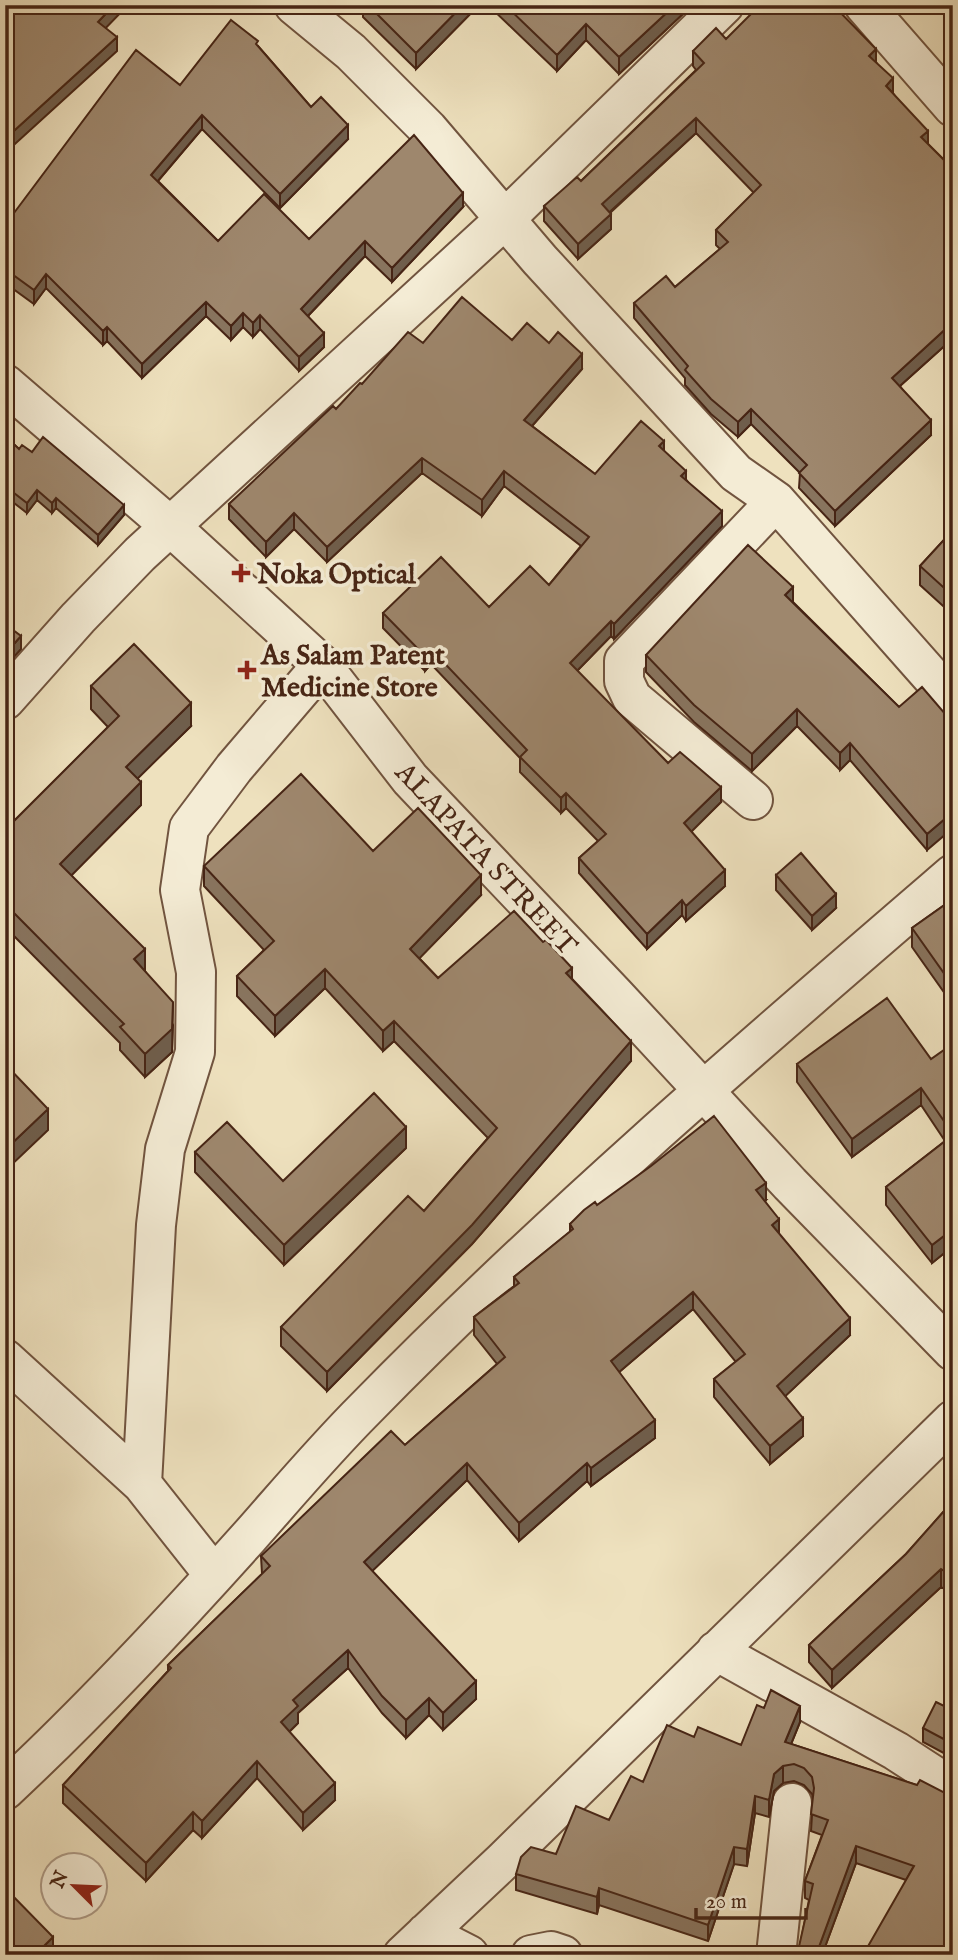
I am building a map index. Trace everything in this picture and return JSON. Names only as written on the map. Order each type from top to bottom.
[{"type":"street","points":[[293,5],[351,52],[428,129],[504,220],[736,473],[776,501],[953,701]]},
{"type":"street","points":[[5,699],[140,554],[504,220],[724,5]]},
{"type":"street","points":[[864,5],[953,107]]},
{"type":"street","name":"ALAPATA STREET","points":[[5,384],[170,526],[321,665],[410,779],[615,995],[701,1090],[953,1350]]},
{"type":"street","points":[[753,800],[632,698],[624,681],[624,662],[776,501]]},
{"type":"street","points":[[142,1483],[156,1225],[165,1149],[195,1052],[196,972],[180,890],[189,828],[234,768],[321,665]]},
{"type":"street","points":[[5,1790],[54,1745],[362,1412],[466,1309],[701,1090],[953,874]]},
{"type":"street","points":[[5,1359],[142,1483],[214,1575]]},
{"type":"street","points":[[414,1944],[953,1420]]},
{"type":"street","points":[[716,1651],[896,1751],[953,1788]]},
{"type":"street","points":[[776,1955],[792,1803]]},
{"type":"street","points":[[414,1944],[469,1955]]},
{"type":"street","points":[[531,1955],[551,1951],[563,1955]]},
{"type":"building","points":[[5,5],[114,5],[98,22],[117,37],[5,139]]},
{"type":"building","points":[[368,5],[463,5],[416,53]]},
{"type":"building","points":[[505,5],[583,5],[590,12],[598,5],[675,5],[619,57],[586,24],[557,55]]},
{"type":"building","points":[[760,5],[833,5],[876,49],[869,56],[893,78],[886,86],[928,131],[921,137],[953,169],[953,326],[951,324],[892,378],[931,420],[835,511],[799,473],[807,465],[751,409],[738,422],[711,399],[685,370],[688,366],[634,303],[666,276],[675,287],[728,242],[716,230],[761,185],[696,118],[602,204],[611,214],[578,244],[544,206],[577,177],[581,181],[704,63],[693,51],[716,28],[726,39]]},
{"type":"building","points":[[231,20],[258,41],[256,44],[311,107],[321,97],[348,125],[280,194],[202,115],[151,175],[218,241],[264,194],[309,239],[414,135],[463,193],[392,268],[365,241],[301,309],[324,333],[299,357],[260,315],[253,323],[243,313],[231,326],[206,302],[142,364],[107,327],[103,331],[46,274],[34,290],[5,269],[5,225],[136,50],[180,85]]},
{"type":"building","points":[[462,297],[512,340],[527,323],[549,343],[558,332],[582,354],[524,420],[595,474],[641,421],[664,441],[659,446],[686,471],[681,476],[722,511],[614,624],[611,621],[570,663],[668,763],[680,752],[721,787],[684,823],[725,870],[686,906],[682,900],[647,934],[579,858],[606,834],[566,793],[561,798],[520,757],[527,750],[431,649],[425,656],[383,613],[441,557],[489,607],[530,566],[549,585],[589,537],[504,471],[482,500],[422,458],[327,547],[294,513],[266,542],[229,504],[333,406],[336,409],[408,332],[423,343]]},
{"type":"building","points":[[5,436],[19,449],[22,445],[32,452],[43,437],[124,505],[98,535],[56,498],[52,503],[37,490],[27,503],[5,486]]},
{"type":"building","points":[[953,530],[953,596],[920,566]]},
{"type":"building","points":[[748,545],[793,587],[785,595],[899,707],[922,687],[953,723],[953,812],[927,834],[850,743],[840,753],[797,709],[752,754],[694,705],[646,655]]},
{"type":"building","points":[[5,624],[21,636],[5,654]]},
{"type":"building","points":[[134,644],[191,703],[126,767],[141,782],[60,864],[145,949],[134,959],[173,1002],[172,1029],[145,1054],[120,1027],[124,1024],[11,910],[5,916],[5,830],[119,716],[91,686]]},
{"type":"building","points":[[301,774],[373,851],[418,808],[481,875],[410,949],[438,978],[514,911],[572,968],[566,973],[631,1041],[472,1225],[327,1372],[281,1327],[408,1196],[424,1211],[497,1128],[394,1021],[383,1031],[325,969],[275,1016],[237,976],[274,941],[204,866]]},
{"type":"building","points":[[801,853],[836,894],[812,916],[776,875]]},
{"type":"building","points":[[953,899],[953,986],[912,928]]},
{"type":"building","points":[[887,998],[931,1059],[944,1050],[953,1063],[953,1134],[921,1088],[852,1139],[797,1064]]},
{"type":"building","points":[[5,1064],[48,1109],[5,1150]]},
{"type":"building","points":[[374,1093],[406,1127],[284,1245],[195,1152],[227,1122],[283,1181]]},
{"type":"building","points":[[714,1116],[766,1183],[756,1190],[779,1219],[772,1225],[850,1318],[777,1386],[803,1418],[770,1446],[714,1379],[745,1354],[693,1292],[611,1361],[655,1420],[591,1468],[587,1463],[519,1523],[467,1463],[364,1562],[476,1681],[443,1713],[429,1698],[406,1720],[382,1696],[348,1650],[293,1700],[298,1706],[281,1722],[335,1783],[303,1813],[257,1761],[202,1821],[193,1812],[146,1863],[63,1785],[171,1668],[168,1665],[270,1566],[261,1556],[391,1431],[405,1445],[505,1357],[474,1317],[519,1283],[514,1277],[573,1229],[570,1224],[584,1210],[595,1202],[597,1205],[651,1166]]},
{"type":"building","points":[[953,1135],[953,1229],[932,1245],[886,1187]]},
{"type":"building","points":[[953,1501],[953,1577],[941,1569],[832,1670],[809,1645],[906,1554]]},
{"type":"building","points":[[771,1690],[800,1706],[785,1742],[917,1785],[920,1780],[953,1797],[953,1955],[863,1955],[914,1866],[856,1846],[816,1955],[798,1951],[813,1884],[805,1881],[828,1820],[811,1814],[814,1788],[812,1777],[804,1768],[794,1764],[783,1766],[774,1774],[769,1800],[755,1796],[747,1849],[734,1847],[708,1925],[599,1888],[597,1897],[516,1874],[521,1857],[531,1847],[556,1854],[576,1806],[609,1820],[631,1776],[643,1782],[667,1725],[694,1737],[698,1727],[741,1745],[757,1705],[764,1708]]},
{"type":"building","points":[[936,1702],[950,1709],[953,1703],[953,1744],[923,1728]]},
{"type":"building","points":[[5,1888],[53,1937],[35,1955],[5,1955]]},
{"type":"place","name":"Noka Optical","points":[[241,573]]},
{"type":"place","name":"As Salam Patent Medicine Store","points":[[247,670]]}]
